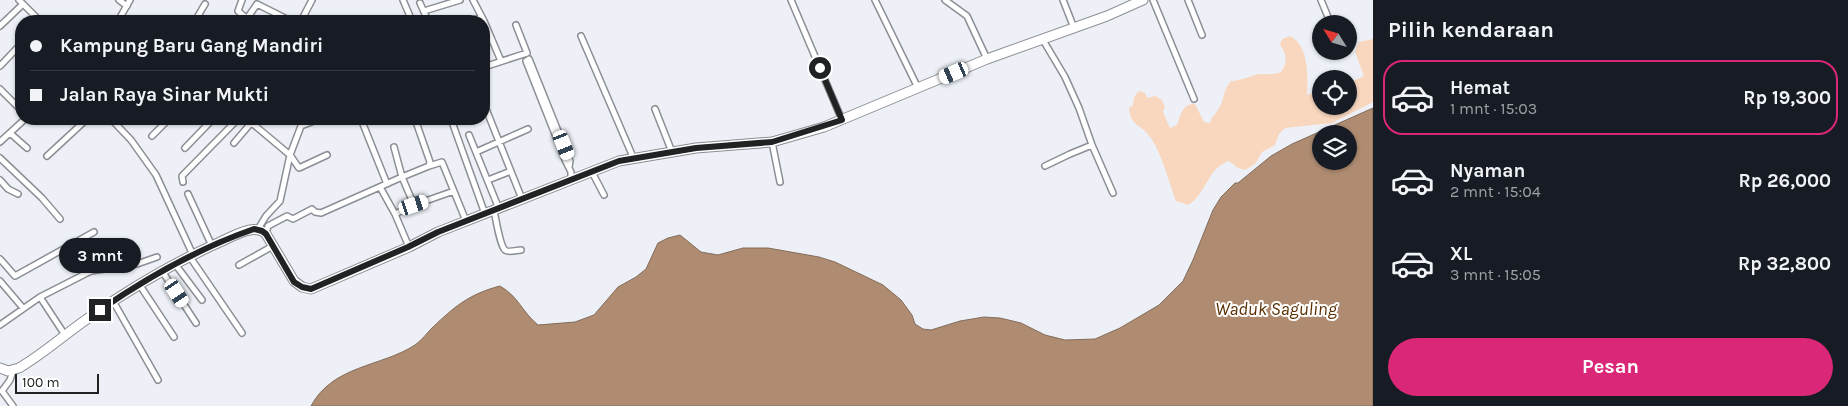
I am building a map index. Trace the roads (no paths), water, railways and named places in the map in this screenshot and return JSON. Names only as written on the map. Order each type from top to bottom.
[{"type":"highway","points":[[0,368],[13,371],[23,366],[113,301],[162,270],[212,246],[254,229],[262,232],[273,246],[294,282],[308,289],[408,247],[438,232],[619,161],[633,157],[672,152],[772,142],[842,120],[988,59],[1107,16],[1142,0]]},
{"type":"street","points":[[119,0],[127,6]]},
{"type":"street","points":[[122,15],[130,0]]},
{"type":"street","points":[[242,0],[238,11],[243,15]]},
{"type":"street","points":[[304,15],[312,0]]},
{"type":"street","points":[[403,0],[409,15]]},
{"type":"street","points":[[424,11],[460,0]]},
{"type":"street","points":[[472,0],[480,15]]},
{"type":"street","points":[[791,0],[842,120]]},
{"type":"street","points":[[875,0],[918,88]]},
{"type":"street","points":[[945,0],[967,16],[988,59]]},
{"type":"street","points":[[1064,0],[1074,28]]},
{"type":"street","points":[[1154,0],[1194,99]]},
{"type":"street","points":[[1188,0],[1202,35]]},
{"type":"street","points":[[1321,0],[1327,15]]},
{"type":"street","points":[[0,26],[21,2],[34,15]]},
{"type":"street","points":[[420,3],[426,15]]},
{"type":"street","points":[[199,15],[205,4]]},
{"type":"street","points":[[250,15],[257,4],[279,15]]},
{"type":"street","points":[[490,65],[527,53],[516,25]]},
{"type":"street","points":[[490,36],[501,61]]},
{"type":"street","points":[[581,36],[633,157]]},
{"type":"street","points":[[1043,40],[1065,77],[1113,193]]},
{"type":"street","points":[[0,66],[15,50]]},
{"type":"street","points":[[549,114],[526,61],[528,59],[568,163],[571,180]]},
{"type":"street","points":[[0,89],[15,104]]},
{"type":"street","points":[[655,109],[672,152]]},
{"type":"street","points":[[490,119],[522,199]]},
{"type":"street","points":[[0,142],[19,125]]},
{"type":"street","points":[[47,156],[81,125]]},
{"type":"street","points":[[118,125],[156,175],[192,256],[242,333]]},
{"type":"street","points":[[152,136],[163,125]]},
{"type":"street","points":[[185,148],[207,125]]},
{"type":"street","points":[[183,182],[182,176],[232,125]]},
{"type":"street","points":[[234,143],[246,125]]},
{"type":"street","points":[[254,125],[290,155],[299,168],[328,155]]},
{"type":"street","points":[[262,232],[266,216],[280,201],[290,155],[301,126],[304,125]]},
{"type":"street","points":[[363,125],[387,184]]},
{"type":"street","points":[[417,125],[430,162],[429,166]]},
{"type":"street","points":[[454,125],[493,211],[504,250],[521,250]]},
{"type":"street","points":[[476,152],[528,129]]},
{"type":"street","points":[[10,133],[27,148]]},
{"type":"street","points":[[470,135],[488,180],[493,211]]},
{"type":"street","points":[[772,142],[780,182]]},
{"type":"street","points":[[1045,166],[1092,145]]},
{"type":"street","points":[[394,146],[402,176],[414,205]]},
{"type":"street","points":[[0,158],[42,198],[60,219]]},
{"type":"street","points":[[262,232],[268,226],[287,216],[293,219],[312,210],[321,213],[402,176],[442,162],[466,221]]},
{"type":"street","points":[[488,180],[511,171]]},
{"type":"street","points":[[592,172],[604,195]]},
{"type":"street","points":[[0,180],[6,187],[18,194]]},
{"type":"street","points":[[380,187],[395,214],[408,247]]},
{"type":"street","points":[[395,214],[454,191]]},
{"type":"street","points":[[188,194],[212,246]]},
{"type":"street","points":[[0,259],[15,276],[94,232]]},
{"type":"street","points":[[239,265],[273,246]]},
{"type":"street","points":[[0,325],[40,297],[91,271],[137,264],[157,257]]},
{"type":"street","points":[[175,264],[202,300]]},
{"type":"street","points":[[162,270],[196,323]]},
{"type":"street","points":[[0,282],[23,308]]},
{"type":"street","points":[[139,284],[174,337]]},
{"type":"street","points":[[40,297],[65,335]]},
{"type":"street","points":[[113,301],[158,380]]},
{"type":"street","points":[[13,371],[10,380],[3,389],[13,406]]},
{"type":"street","points":[[0,401],[6,396]]},
{"type":"water","name":"Waduk Saguling","points":[[1373,108],[1373,406],[311,406],[320,393],[332,382],[358,368],[388,358],[415,345],[455,308],[471,297],[489,289],[500,286],[506,290],[538,325],[575,322],[594,315],[618,287],[646,269],[658,243],[680,235],[701,252],[718,255],[743,248],[768,248],[819,257],[835,262],[883,285],[901,300],[912,315],[915,324],[923,329],[931,330],[960,321],[984,317],[1000,318],[1021,323],[1045,335],[1065,340],[1095,339],[1120,328],[1159,305],[1183,281],[1213,210],[1221,197],[1235,183],[1238,183],[1271,156],[1312,135],[1312,170],[1357,170],[1357,125],[1335,125]]}]
